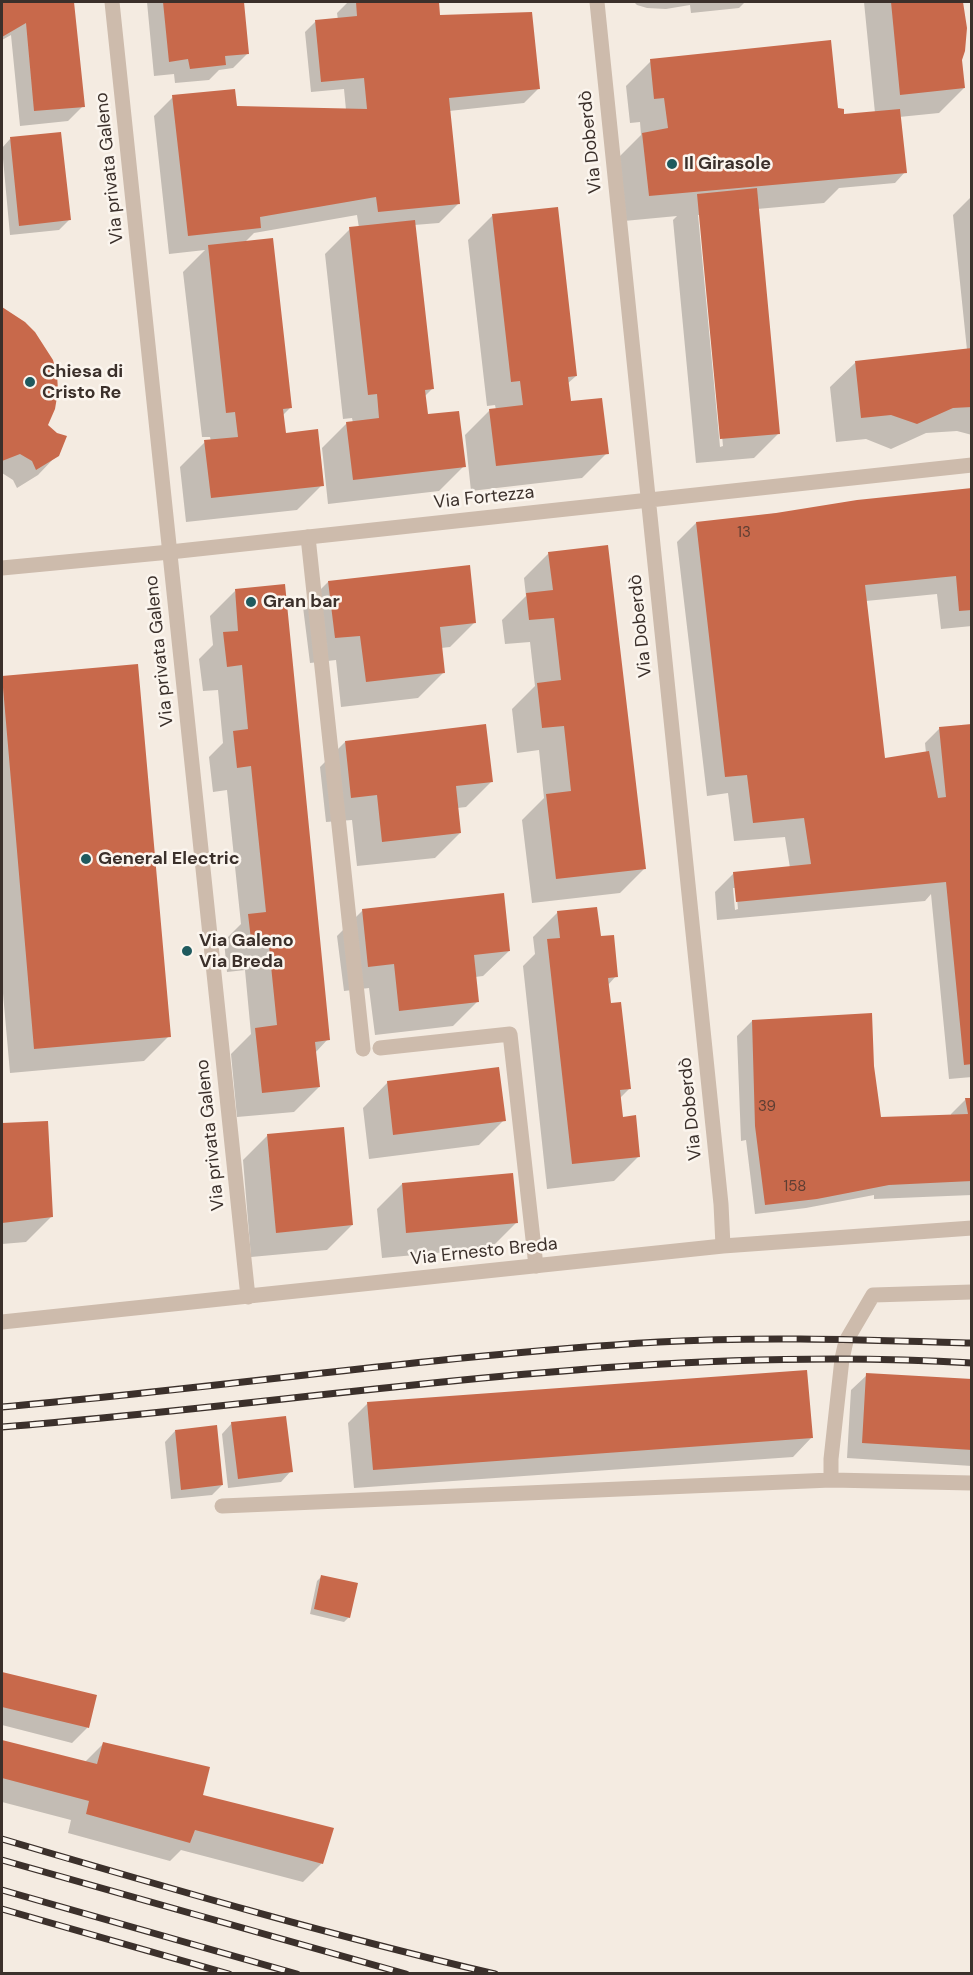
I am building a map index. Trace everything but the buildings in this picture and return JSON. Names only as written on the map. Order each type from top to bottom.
[{"type":"street","name":"Via privata Galeno","points":[[112,2],[248,1297]]},
{"type":"street","name":"Via Doberdò","points":[[597,2],[723,1246]]},
{"type":"street","name":"Via Fortezza","points":[[2,568],[170,552],[972,465]]},
{"type":"street","points":[[308,537],[363,1049]]},
{"type":"street","points":[[380,1048],[510,1034],[536,1266]]},
{"type":"street","name":"Via Ernesto Breda","points":[[2,1322],[723,1246],[972,1228]]},
{"type":"street","points":[[831,1480],[831,1459],[846,1341],[873,1295],[972,1292]]},
{"type":"street","points":[[222,1506],[831,1480],[972,1483]]},
{"type":"railway","points":[[2,1407],[412,1363],[659,1342],[776,1339],[972,1343]]},
{"type":"railway","points":[[2,1427],[607,1368],[728,1361],[850,1359],[972,1363]]},
{"type":"railway","points":[[2,1839],[309,1927],[495,1974]]},
{"type":"railway","points":[[2,1860],[406,1974]]},
{"type":"railway","points":[[2,1890],[297,1974]]},
{"type":"railway","points":[[2,1909],[229,1974]]},
{"type":"place","name":"Il Girasole","points":[[672,164]]},
{"type":"place","name":"Chiesa di Cristo Re","points":[[30,382]]},
{"type":"place","name":"Gran bar","points":[[251,602]]},
{"type":"place","name":"General Electric","points":[[86,859]]},
{"type":"place","name":"Via Galeno Via Breda","points":[[187,951]]}]
